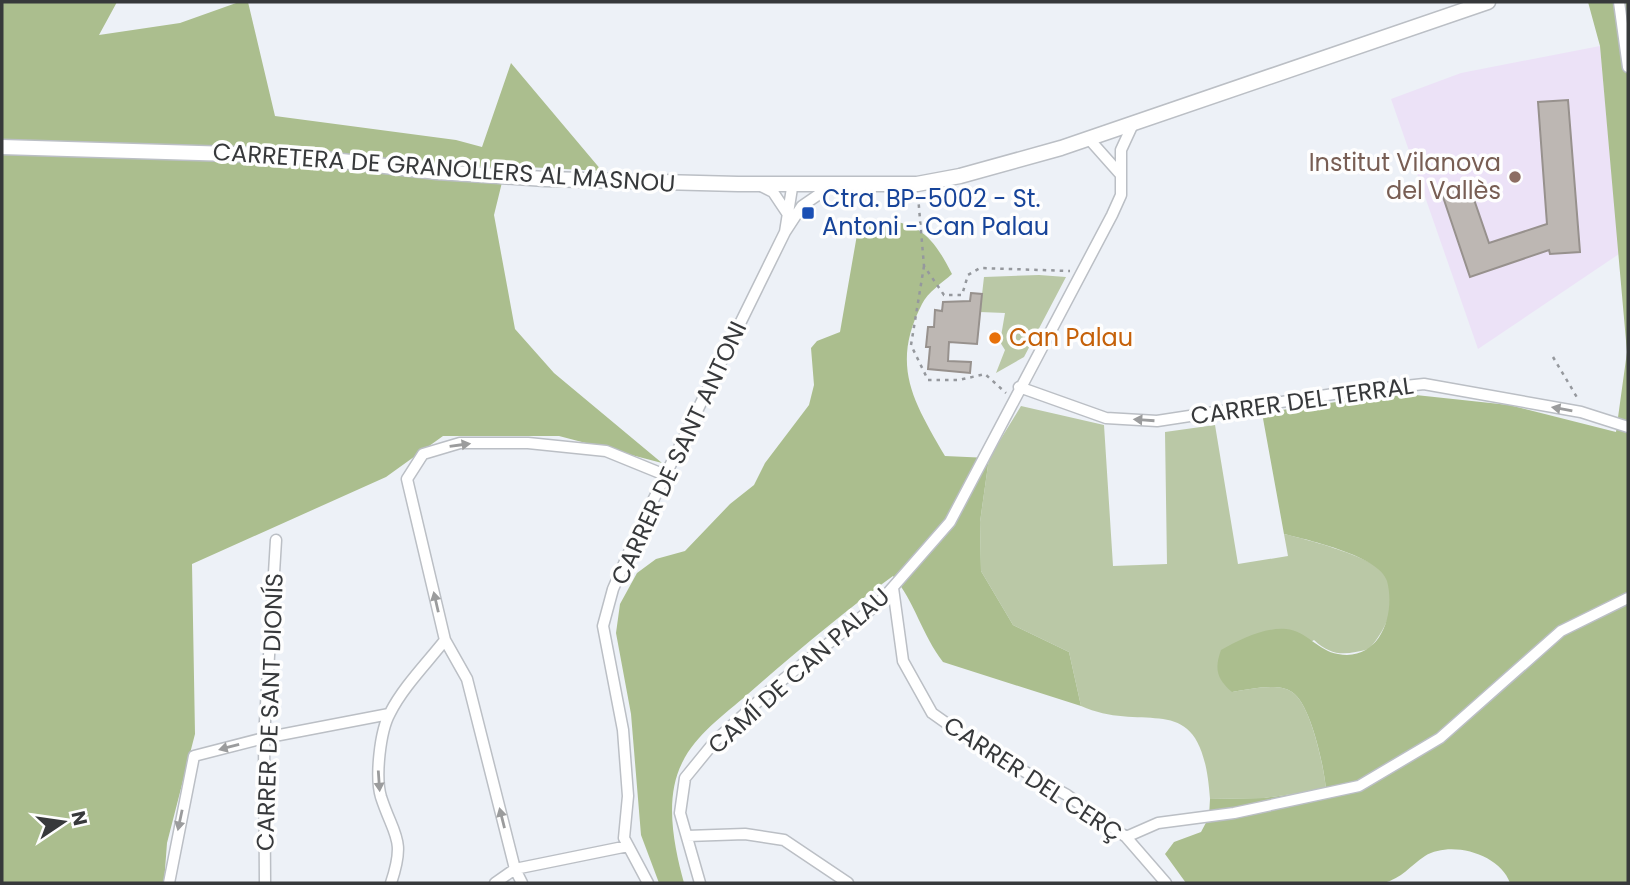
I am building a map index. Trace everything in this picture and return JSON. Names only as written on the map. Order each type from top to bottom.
[{"type":"main road","name":"CARRETERA DE GRANOLLERS AL MASNOU","points":[[2,147],[298,156],[438,173],[545,179],[757,184],[917,184],[960,176],[1089,139],[1488,2]]},
{"type":"street","points":[[1619,2],[1628,67]]},
{"type":"street","name":"CAMÍ DE CAN PALAU","points":[[700,883],[680,813],[685,778],[716,740],[775,686],[879,603],[950,522],[1121,195],[1121,150],[1133,124]]},
{"type":"street","points":[[1089,139],[1121,175]]},
{"type":"street","points":[[757,184],[773,192],[787,213]]},
{"type":"street","points":[[796,184],[803,198],[802,206]]},
{"type":"street","name":"CARRER DE SANT ANTONI","points":[[785,232],[792,188],[796,184]]},
{"type":"street","name":"CARRER DE SANT ANTONI","points":[[648,883],[624,838],[628,796],[623,730],[603,626],[613,589],[665,475],[785,232],[802,206],[834,184]]},
{"type":"street","name":"CARRER DEL TERRAL","points":[[1019,387],[1106,418],[1157,421],[1340,393],[1424,384],[1581,412],[1628,427]]},
{"type":"street","points":[[522,883],[515,869],[467,679],[445,640],[407,479],[423,454],[460,443],[528,443],[606,451],[665,475]]},
{"type":"street","name":"CARRER DE SANT DIONÍS","points":[[265,883],[264,738],[276,540]]},
{"type":"street","name":"CARRER DEL CERÇ","points":[[893,588],[902,661],[932,713],[981,747],[1067,795],[1126,837],[1166,883]]},
{"type":"street","points":[[1126,837],[1158,823],[1234,813],[1359,786],[1440,738],[1561,631],[1628,597]]},
{"type":"street","points":[[391,883],[400,857],[394,825],[380,796],[378,763],[389,713],[445,640]]},
{"type":"street","points":[[169,883],[194,756],[264,738],[389,713]]},
{"type":"street","points":[[687,836],[745,834],[784,840],[848,883]]},
{"type":"street","points":[[495,883],[515,869],[628,845]]},
{"type":"path","points":[[917,184],[925,265],[911,345],[928,380],[959,380],[985,374],[1012,399]]},
{"type":"path","points":[[925,265],[944,295],[962,295],[968,275],[980,268],[1080,272]]},
{"type":"path","points":[[1553,357],[1576,394],[1581,412]]},
{"type":"shaded area","name":"Institut Vilanova del Vallès","points":[[1600,46],[1619,254],[1478,349],[1391,99],[1461,73]]},
{"type":"green space","points":[[2,2],[117,2],[99,35],[180,23],[239,2],[248,2],[275,116],[456,140],[482,147],[511,63],[602,171],[506,166],[494,215],[515,329],[554,373],[662,463],[559,436],[443,436],[386,477],[192,564],[195,734],[167,843],[164,883],[2,883]]},
{"type":"green space","points":[[1588,2],[1628,2],[1628,883],[1510,883],[1505,873],[1486,857],[1448,849],[1425,856],[1401,875],[1384,883],[1186,883],[1165,854],[1174,842],[1201,832],[1209,817],[1210,799],[1264,798],[1326,789],[1311,722],[1299,699],[1292,692],[1279,688],[1232,692],[1218,673],[1221,650],[1261,632],[1286,629],[1300,633],[1331,652],[1353,655],[1365,651],[1374,643],[1387,621],[1389,594],[1382,572],[1342,550],[1284,534],[1262,413],[1397,393],[1509,405],[1616,432],[1627,352],[1600,46]]},
{"type":"green space","points":[[878,219],[905,224],[924,234],[932,241],[952,274],[924,300],[913,326],[907,365],[910,383],[924,418],[945,456],[989,458],[980,522],[981,571],[1013,625],[1069,652],[1081,706],[943,662],[893,576],[801,648],[720,717],[695,743],[682,763],[673,792],[672,823],[684,883],[659,883],[641,835],[631,714],[616,633],[620,604],[637,573],[656,559],[685,551],[730,504],[754,485],[765,463],[809,405],[814,385],[811,348],[817,341],[840,332],[858,229]]},
{"type":"green space","points":[[984,277],[1066,277],[1024,357],[996,373],[1005,350],[1000,342],[1005,313],[980,312]]},
{"type":"green space","points":[[1021,406],[1104,425],[1113,566],[1167,564],[1165,432],[1215,425],[1238,564],[1288,556],[1284,534],[1354,555],[1368,561],[1385,574],[1392,594],[1389,614],[1381,633],[1369,649],[1353,653],[1333,652],[1314,640],[1232,692],[1279,688],[1292,692],[1299,699],[1311,722],[1326,789],[1264,798],[1210,799],[1205,763],[1196,739],[1183,726],[1168,720],[1105,714],[1081,706],[1069,652],[1013,625],[981,571],[980,522],[989,458]]},
{"type":"building","points":[[1568,100],[1580,252],[1550,254],[1549,250],[1470,277],[1441,191],[1468,182],[1489,243],[1547,224],[1538,102]]},
{"type":"building","points":[[971,293],[982,294],[977,344],[949,342],[948,361],[971,362],[970,373],[928,369],[928,327],[934,327],[935,310],[942,311],[943,302],[970,301]]},
{"type":"place","name":"Institut Vilanova del Vallès","points":[[1515,177]]},
{"type":"place","name":"Ctra. BP-5002 - St. Antoni - Can Palau","points":[[808,213]]},
{"type":"place","name":"Can Palau","points":[[995,338]]}]
